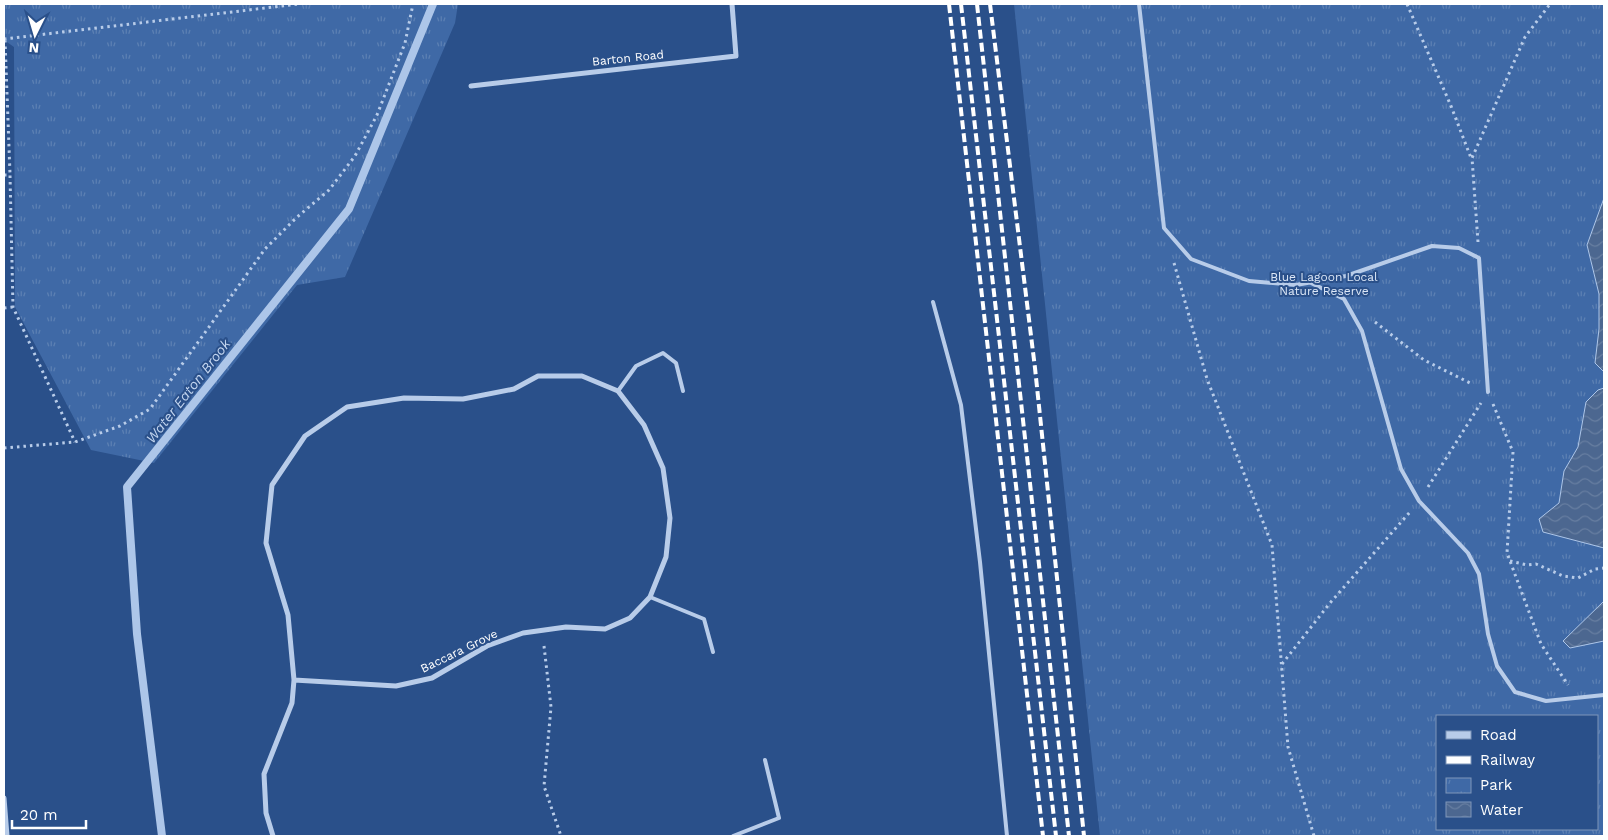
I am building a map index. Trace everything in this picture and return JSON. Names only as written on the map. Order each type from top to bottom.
[{"type":"street","name":"Barton Road","points":[[471,86],[736,56],[732,4]]},
{"type":"street","name":"Baccara Grove","points":[[273,836],[266,813],[264,774],[292,702],[294,680],[288,615],[266,544],[272,484],[305,436],[347,407],[404,398],[463,400],[514,389],[538,376],[582,376],[618,391],[644,425],[663,468],[670,518],[666,557],[650,597],[630,618],[605,629],[566,627],[523,633],[487,646],[432,678],[396,686],[294,680]]},
{"type":"street","points":[[4,798],[7,836]]},
{"type":"lane","points":[[1140,4],[1164,228],[1190,259],[1249,281],[1296,285],[1346,276],[1432,246],[1459,248],[1479,258],[1488,392]]},
{"type":"lane","points":[[1309,282],[1344,299],[1362,331],[1401,469],[1419,501],[1468,553],[1479,574],[1488,634],[1497,666],[1515,692],[1546,701],[1604,695]]},
{"type":"lane","points":[[934,302],[961,405],[980,562],[1008,836]]},
{"type":"lane","points":[[618,391],[636,366],[662,353],[676,363],[684,391]]},
{"type":"lane","points":[[650,597],[704,620],[713,652]]},
{"type":"lane","points":[[733,836],[779,818],[765,760]]},
{"type":"path","points":[[75,442],[13,307],[10,150],[5,40],[299,4]]},
{"type":"path","points":[[4,448],[75,442],[120,426],[150,408],[265,249],[296,218],[329,190],[355,156],[377,115],[405,43],[413,4]]},
{"type":"path","points":[[1407,4],[1472,158],[1479,258]]},
{"type":"path","points":[[1472,158],[1524,37],[1550,4]]},
{"type":"path","points":[[4,150],[10,150]]},
{"type":"path","points":[[4,175],[10,175]]},
{"type":"path","points":[[1172,256],[1207,379],[1272,545],[1288,747],[1314,836]]},
{"type":"path","points":[[4,308],[13,307]]},
{"type":"path","points":[[1373,321],[1424,360],[1488,392],[1513,452],[1507,553],[1541,644],[1576,698]]},
{"type":"path","points":[[1281,665],[1330,603],[1419,501],[1488,392]]},
{"type":"path","points":[[1510,561],[1527,565],[1536,564],[1563,576],[1578,578],[1595,569],[1604,568]]},
{"type":"path","points":[[542,630],[551,707],[544,786],[561,836]]},
{"type":"green space","points":[[4,4],[458,4],[455,23],[345,277],[297,285],[154,463],[91,450],[15,307],[14,47],[4,40]]},
{"type":"green space","name":"Blue Lagoon Local Nature Reserve","points":[[1014,4],[1604,4],[1604,836],[1100,836]]},
{"type":"water","points":[[1604,198],[1604,372],[1595,363],[1599,329],[1599,294],[1587,245]]},
{"type":"water","points":[[1604,388],[1604,548],[1543,532],[1539,519],[1559,503],[1564,471],[1578,447],[1586,402],[1598,390]]},
{"type":"water","points":[[1604,601],[1604,641],[1570,648],[1563,641]]},
{"type":"waterway","name":"Water Eaton Brook","points":[[162,836],[137,634],[127,487],[349,209],[433,4]]},
{"type":"railway","points":[[949,4],[1043,836]]},
{"type":"railway","points":[[961,4],[1056,836]]},
{"type":"railway","points":[[977,4],[1069,836]]},
{"type":"railway","points":[[990,4],[1035,368],[1084,836]]}]
